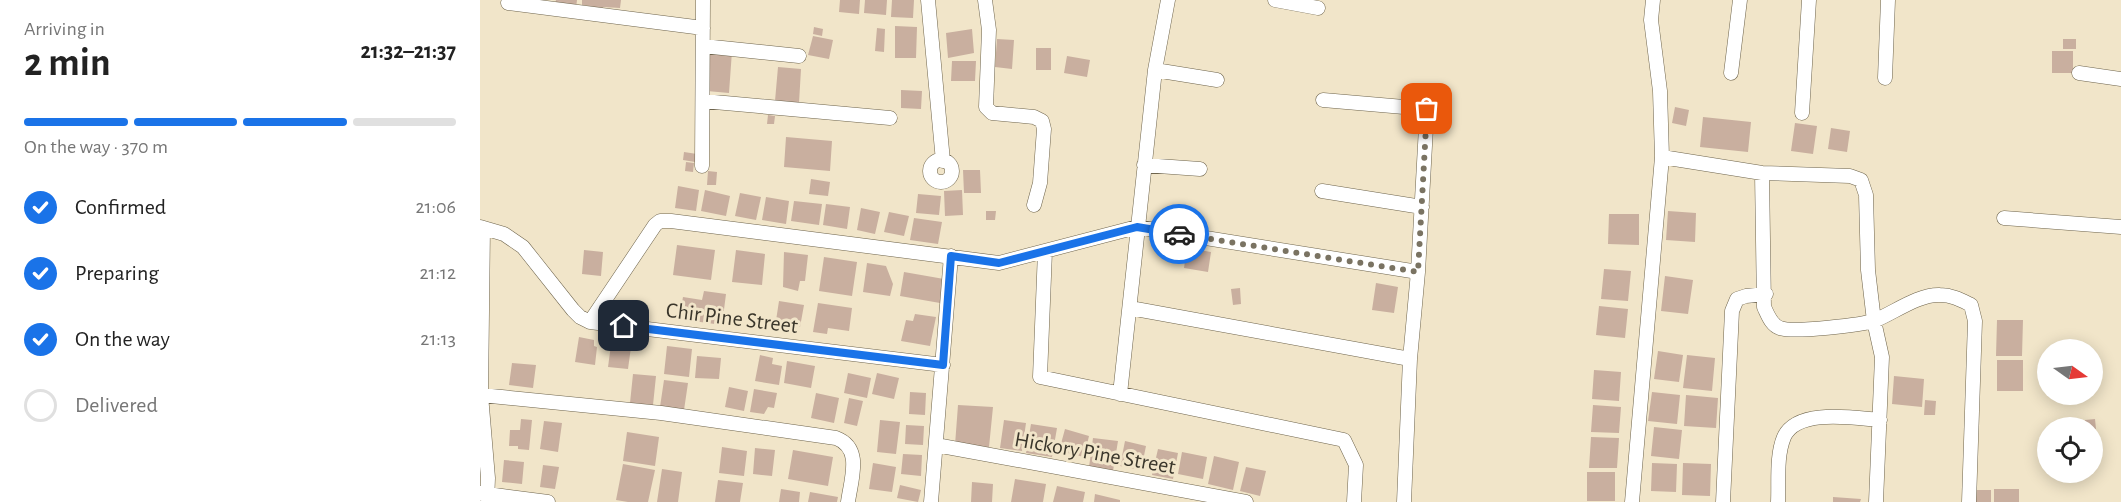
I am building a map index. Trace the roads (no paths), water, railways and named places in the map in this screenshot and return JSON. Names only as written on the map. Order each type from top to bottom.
[{"type":"street","points":[[702,166],[704,0]]},
{"type":"street","points":[[928,0],[943,161]]},
{"type":"street","points":[[985,0],[989,39],[986,107],[992,113],[1034,117],[1042,121],[1044,129],[1040,183],[1034,205]]},
{"type":"street","points":[[1120,394],[1155,70],[1168,0]]},
{"type":"street","points":[[1275,0],[1318,8]]},
{"type":"street","points":[[1632,502],[1662,157],[1660,91],[1651,20],[1653,0]]},
{"type":"street","points":[[1731,73],[1740,0]]},
{"type":"street","points":[[1802,113],[1809,0]]},
{"type":"street","points":[[1885,78],[1888,0]]},
{"type":"street","points":[[508,3],[703,28]]},
{"type":"street","points":[[703,46],[799,56]]},
{"type":"street","points":[[1155,70],[1217,80]]},
{"type":"street","points":[[2079,73],[2121,79]]},
{"type":"street","points":[[1323,100],[1427,109],[1418,272],[1410,359],[1404,502]]},
{"type":"street","points":[[703,101],[891,118]]},
{"type":"street","points":[[1662,157],[1762,173],[1850,176],[1862,180],[1866,195],[1868,270],[1881,357],[1876,502]]},
{"type":"street","points":[[1144,165],[1200,169]]},
{"type":"street","points":[[1762,173],[1766,294],[1764,307],[1778,328],[1796,330],[1874,321],[1912,302],[1939,294],[1959,298],[1971,305],[1976,321],[1969,502]]},
{"type":"street","points":[[1322,191],[1422,207]]},
{"type":"street","points":[[2004,218],[2121,227]]},
{"type":"street","points":[[548,502],[485,496],[481,395],[482,228],[504,234],[523,248],[580,318],[590,322],[655,225],[660,221],[999,263],[1137,227],[1418,272]]},
{"type":"street","points":[[1045,251],[1040,376],[1344,441],[1356,465],[1354,502]]},
{"type":"street","points":[[931,502],[951,256]]},
{"type":"street","points":[[1723,502],[1732,311],[1737,299],[1766,294]]},
{"type":"street","points":[[1130,308],[1410,359]]},
{"type":"street","name":"Chir Pine Street","points":[[590,322],[943,365]]},
{"type":"street","points":[[481,395],[661,413],[836,438],[844,441],[852,451],[854,460],[848,502]]},
{"type":"street","points":[[1778,502],[1781,454],[1784,438],[1792,426],[1803,420],[1825,417],[1880,420]]},
{"type":"street","name":"Hickory Pine Street","points":[[936,445],[1246,502]]}]
